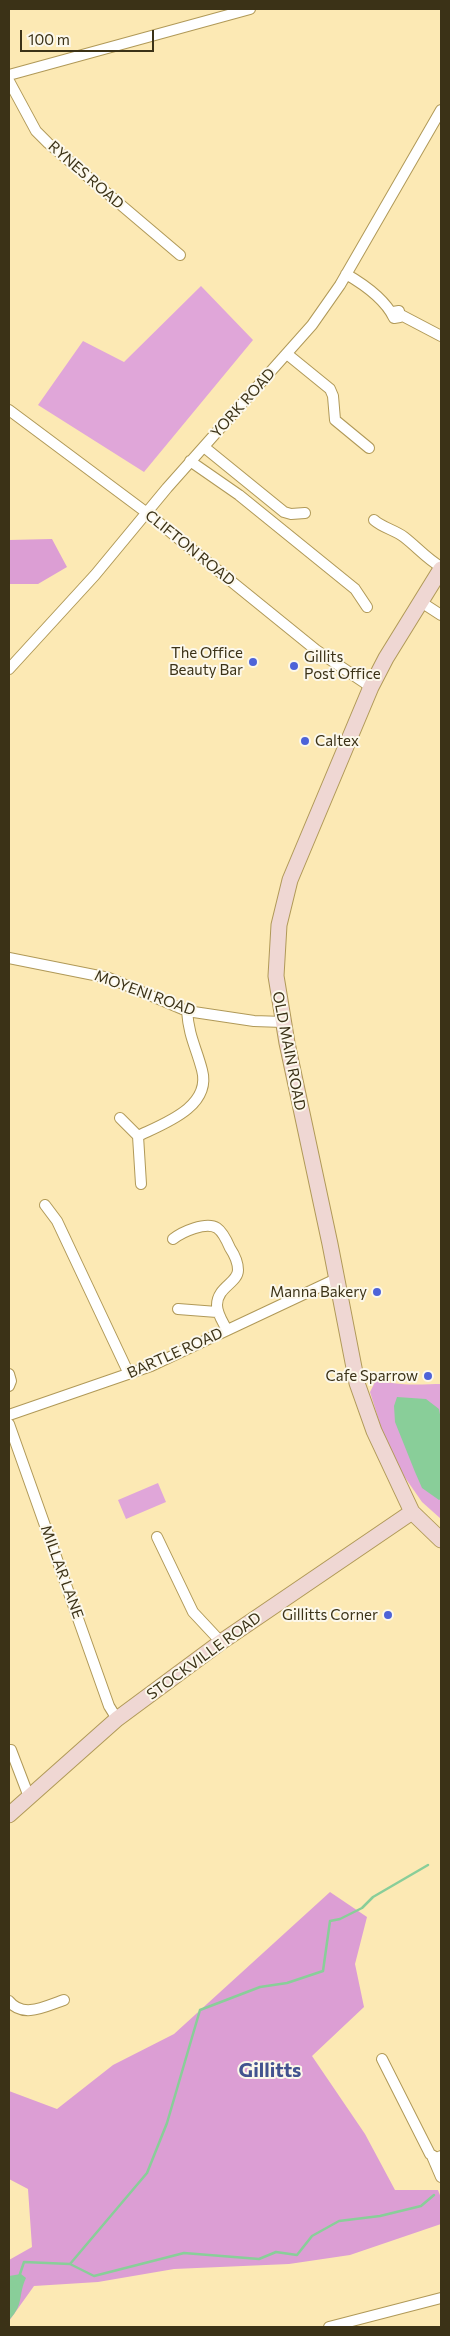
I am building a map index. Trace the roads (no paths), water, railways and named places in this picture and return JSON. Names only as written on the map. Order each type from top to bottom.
[{"type":"street","points":[[9,74],[250,9]]},
{"type":"street","name":"RYNES ROAD","points":[[9,81],[36,131],[180,255]]},
{"type":"street","name":"YORK ROAD","points":[[9,669],[95,575],[190,461],[312,325],[346,274],[441,110]]},
{"type":"street","points":[[346,274],[378,296],[397,313],[441,336]]},
{"type":"street","points":[[287,354],[328,386],[333,396],[335,420],[369,448]]},
{"type":"street","name":"CLIFTON ROAD","points":[[9,410],[147,513],[316,650],[371,687]]},
{"type":"street","points":[[204,447],[284,512],[291,514],[305,513]]},
{"type":"street","points":[[190,461],[239,495],[355,589],[367,607]]},
{"type":"street","points":[[374,520],[384,529],[403,536],[427,559],[441,568]]},
{"type":"street","name":"OLD MAIN ROAD","points":[[441,568],[371,687],[300,857],[283,904],[275,958],[283,1022],[353,1367],[361,1395],[381,1446],[412,1512],[441,1540]]},
{"type":"street","points":[[421,602],[441,615]]},
{"type":"street","name":"MOYENI ROAD","points":[[9,958],[109,978],[187,1011],[254,1021],[283,1022]]},
{"type":"street","points":[[138,1136],[179,1115],[195,1102],[202,1091],[203,1074],[191,1041],[187,1011]]},
{"type":"street","points":[[120,1118],[138,1136],[141,1184]]},
{"type":"street","points":[[45,1205],[56,1221],[129,1374]]},
{"type":"street","points":[[174,1239],[186,1231],[210,1226],[219,1229],[225,1238],[235,1256],[238,1272],[220,1293],[217,1312],[227,1330]]},
{"type":"street","name":"BARTLE ROAD","points":[[9,1416],[165,1360],[336,1279]]},
{"type":"street","points":[[178,1309],[217,1312]]},
{"type":"street","points":[[9,1374],[11,1382],[9,1386]]},
{"type":"street","name":"MILLAR LANE","points":[[9,1424],[109,1706],[117,1719]]},
{"type":"street","name":"STOCKVILLE ROAD","points":[[9,1815],[117,1719],[221,1642],[412,1512]]},
{"type":"street","points":[[157,1537],[193,1612],[221,1642]]},
{"type":"street","points":[[9,1749],[29,1797]]},
{"type":"street","points":[[9,2001],[18,2008],[30,2011],[64,2000]]},
{"type":"street","points":[[382,2059],[437,2156],[441,2178]]},
{"type":"street","points":[[329,2327],[441,2298]]},
{"type":"waterway","points":[[70,2264],[147,2173],[167,2123],[200,2010],[260,1987],[287,1983],[323,1971],[330,1921],[340,1919],[362,1908],[373,1897],[428,1865]]},
{"type":"waterway","points":[[19,2277],[24,2262],[70,2264],[94,2276],[184,2253],[259,2259],[276,2252],[297,2255],[312,2236],[339,2221],[380,2216],[421,2206],[434,2195]]},
{"type":"place","name":"The Office Beauty Bar","points":[[253,662]]},
{"type":"place","name":"Gillits Post Office","points":[[294,666]]},
{"type":"place","name":"Caltex","points":[[305,741]]},
{"type":"place","name":"Manna Bakery","points":[[377,1292]]},
{"type":"place","name":"Cafe Sparrow","points":[[428,1376]]},
{"type":"place","name":"Gillitts Corner","points":[[388,1615]]},
{"type":"district","name":"Gillitts","points":[[270,2070]]}]
